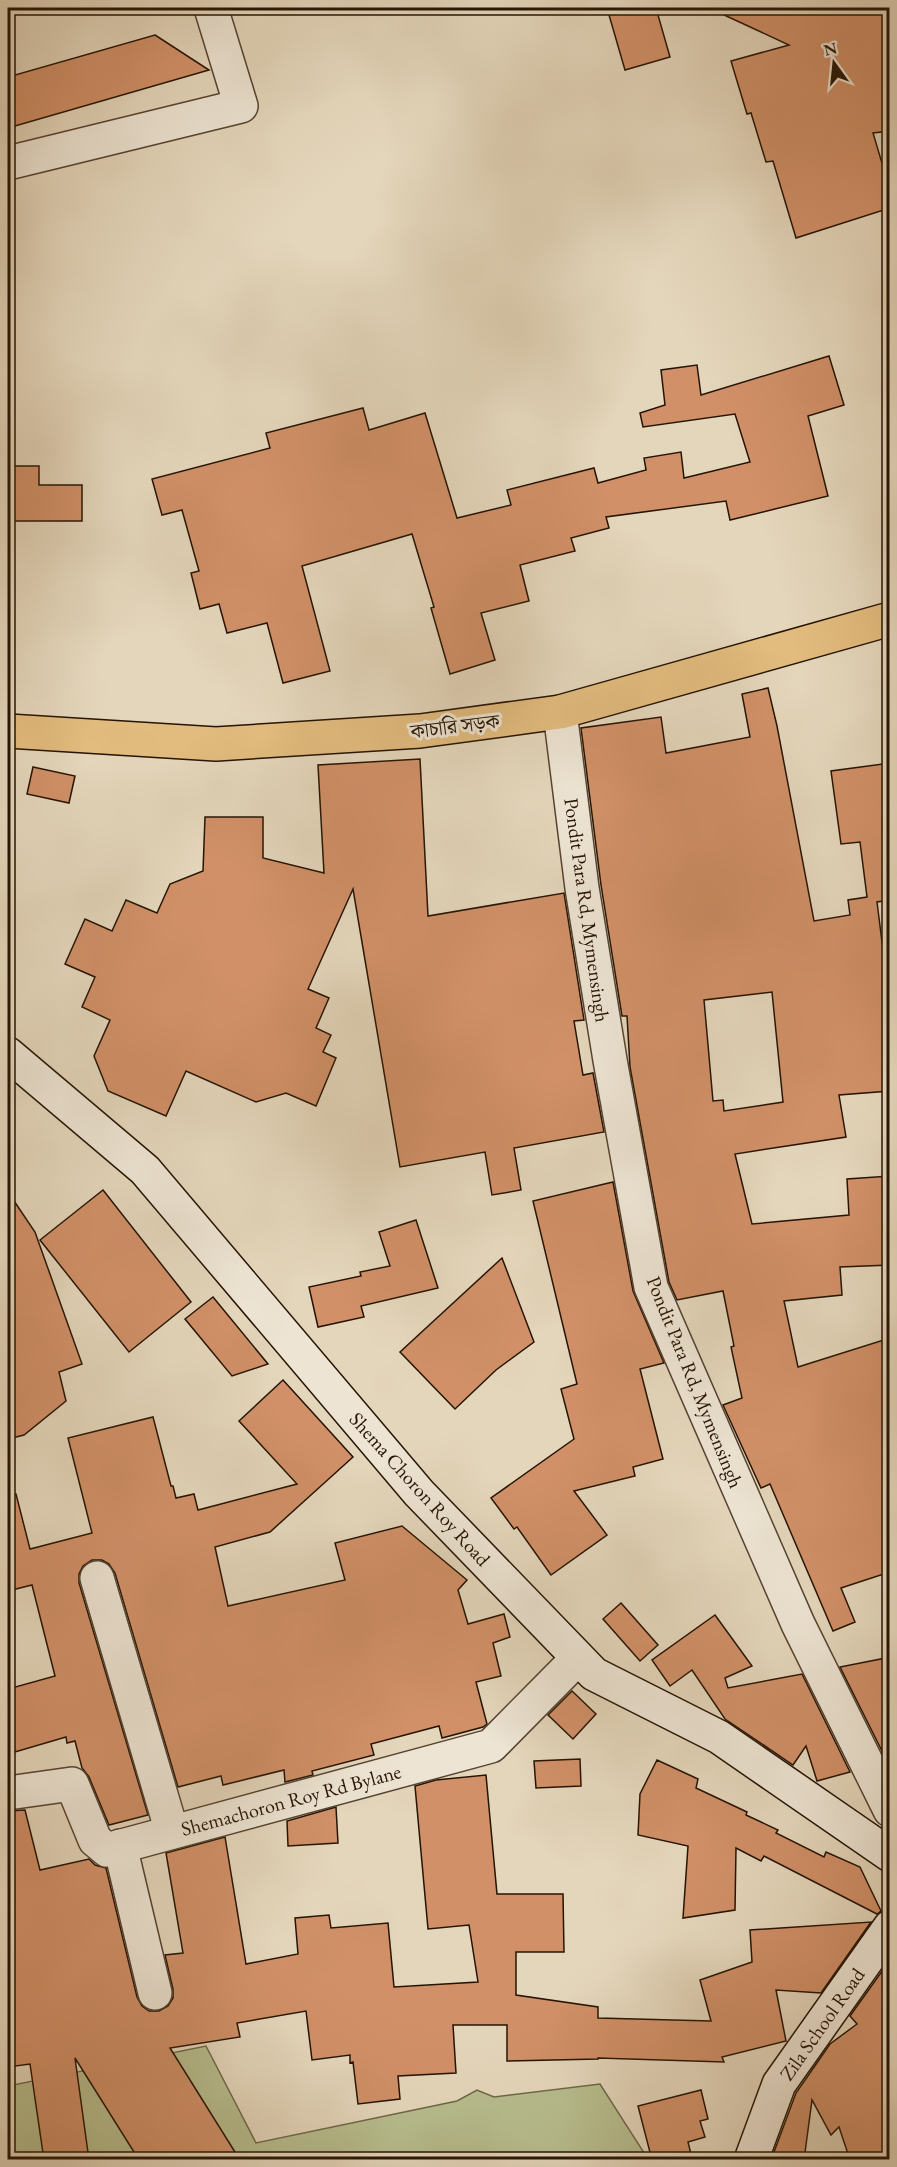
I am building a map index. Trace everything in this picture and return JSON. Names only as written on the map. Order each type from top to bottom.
[{"type":"main road","name":"কাচারি সড়ক","points":[[8,731],[216,744],[420,732],[560,712],[890,619]]},
{"type":"street","points":[[8,163],[241,106],[211,8]]},
{"type":"street","name":"Pondit Para Rd, Mymensingh","points":[[560,712],[584,899],[651,1287],[798,1624],[890,1809]]},
{"type":"street","name":"Shema Choron Roy Road","points":[[8,1054],[145,1170],[419,1493],[594,1674],[719,1737],[890,1855]]},
{"type":"street","points":[[97,1578],[172,1832]]},
{"type":"street","name":"Shemachoron Roy Rd Bylane","points":[[8,1793],[72,1784],[95,1840],[107,1850],[491,1746],[578,1658]]},
{"type":"street","points":[[120,1846],[155,1993]]},
{"type":"street","name":"Zila School Road","points":[[751,2160],[779,2084],[890,1927]]},
{"type":"green space","points":[[206,2046],[256,2143],[457,2101],[477,2090],[494,2097],[600,2084],[648,2159],[8,2160],[8,2086]]},
{"type":"building","points":[[607,8],[656,8],[670,57],[625,70]]},
{"type":"building","points":[[709,8],[890,8],[890,131],[873,133],[890,190],[890,208],[796,238],[773,161],[766,162],[751,113],[747,114],[731,61],[789,45]]},
{"type":"building","points":[[155,35],[209,70],[8,128],[8,77]]},
{"type":"building","points":[[829,356],[844,405],[808,416],[828,496],[730,520],[726,501],[606,517],[609,528],[571,538],[575,551],[520,565],[529,601],[481,613],[495,660],[450,674],[431,608],[434,607],[412,534],[302,566],[330,671],[283,683],[267,623],[227,633],[219,604],[200,609],[191,573],[199,571],[182,510],[162,515],[152,479],[270,448],[266,433],[363,408],[369,430],[425,413],[457,518],[511,505],[507,490],[594,468],[598,483],[646,470],[644,458],[681,452],[684,478],[750,462],[735,414],[643,427],[640,413],[665,405],[661,370],[697,365],[701,395]]},
{"type":"building","points":[[8,466],[39,466],[39,485],[82,485],[82,521],[8,521]]},
{"type":"building","points":[[768,688],[814,921],[850,915],[848,900],[867,897],[860,842],[841,844],[831,771],[890,763],[890,838],[885,838],[890,877],[890,900],[877,902],[884,958],[890,958],[890,1091],[839,1095],[846,1137],[735,1154],[752,1224],[849,1215],[847,1179],[890,1176],[890,1265],[840,1267],[842,1295],[784,1301],[798,1367],[890,1338],[890,1572],[841,1588],[855,1622],[833,1631],[770,1484],[761,1488],[723,1405],[742,1398],[731,1347],[734,1346],[723,1291],[677,1300],[669,1282],[630,1067],[627,1016],[622,1016],[601,885],[581,728],[661,717],[666,753],[750,737],[742,694]],"holes":[[[772,992],[783,1102],[724,1111],[723,1100],[713,1101],[704,1000]]]},
{"type":"building","points":[[420,759],[428,916],[564,893],[584,1020],[574,1021],[583,1075],[593,1073],[604,1132],[514,1148],[521,1190],[492,1195],[485,1152],[400,1167],[353,889],[308,989],[329,998],[316,1028],[331,1035],[323,1052],[336,1058],[316,1106],[286,1093],[256,1102],[186,1071],[166,1116],[108,1091],[94,1056],[110,1020],[82,1007],[95,977],[65,964],[85,919],[112,931],[126,900],[157,913],[170,884],[203,871],[205,817],[263,817],[263,858],[324,873],[318,765]]},
{"type":"building","points":[[33,767],[75,776],[69,803],[27,794]]},
{"type":"building","points":[[613,1182],[633,1291],[664,1363],[640,1369],[663,1459],[633,1467],[635,1476],[574,1491],[607,1535],[551,1575],[517,1527],[514,1529],[491,1498],[574,1439],[561,1389],[577,1384],[533,1201]]},
{"type":"building","points":[[103,1190],[191,1302],[129,1352],[40,1240]]},
{"type":"building","points":[[8,1192],[35,1232],[82,1364],[59,1372],[66,1401],[24,1435],[8,1439]]},
{"type":"building","points":[[416,1220],[438,1288],[361,1306],[364,1317],[318,1327],[309,1287],[361,1276],[360,1272],[390,1266],[379,1232]]},
{"type":"building","points":[[502,1258],[534,1342],[496,1370],[455,1409],[400,1352]]},
{"type":"building","points":[[213,1297],[268,1364],[232,1376],[185,1319]]},
{"type":"building","points":[[283,1380],[353,1457],[270,1532],[215,1547],[228,1606],[345,1580],[335,1543],[402,1526],[467,1580],[458,1590],[468,1624],[504,1614],[510,1637],[493,1643],[501,1676],[476,1682],[487,1724],[442,1738],[439,1726],[371,1744],[374,1755],[312,1771],[313,1775],[285,1782],[284,1770],[223,1785],[221,1776],[178,1787],[115,1573],[109,1564],[102,1560],[92,1560],[83,1566],[79,1574],[79,1583],[148,1815],[109,1825],[89,1777],[82,1768],[75,1741],[67,1743],[66,1737],[8,1754],[8,1689],[55,1676],[32,1585],[8,1591],[8,1495],[16,1494],[30,1549],[92,1533],[68,1438],[153,1417],[176,1498],[194,1494],[198,1510],[297,1484],[239,1421]]},
{"type":"building","points":[[621,1603],[658,1645],[640,1661],[603,1619]]},
{"type":"building","points":[[715,1615],[752,1666],[725,1678],[728,1688],[802,1674],[850,1772],[817,1781],[806,1746],[793,1765],[725,1719],[692,1670],[670,1686],[652,1660]]},
{"type":"building","points":[[886,1658],[890,1676],[890,1767],[840,1667]]},
{"type":"building","points":[[572,1691],[596,1714],[573,1739],[548,1715]]},
{"type":"building","points":[[580,1759],[581,1786],[536,1788],[534,1761]]},
{"type":"building","points":[[657,1760],[698,1779],[696,1788],[747,1812],[746,1815],[778,1830],[776,1833],[824,1857],[826,1852],[860,1867],[881,1911],[877,1914],[764,1856],[761,1861],[736,1848],[735,1910],[683,1918],[688,1846],[638,1835],[640,1794]]},
{"type":"building","points":[[486,1775],[497,1894],[563,1894],[564,1952],[516,1952],[516,1995],[598,2007],[598,2018],[711,2021],[700,1980],[752,1962],[750,1930],[871,1922],[821,1993],[776,1990],[786,2041],[722,2057],[724,2062],[598,2058],[507,2061],[507,2025],[453,2025],[456,2073],[398,2076],[400,2099],[358,2104],[353,2062],[350,2063],[350,2055],[312,2060],[306,2011],[237,2023],[240,2037],[170,2048],[240,2160],[139,2160],[75,2058],[89,2160],[44,2160],[30,2064],[8,2067],[8,1811],[25,1810],[40,1870],[89,1859],[95,1865],[106,1868],[137,1997],[142,2006],[149,2011],[159,2011],[168,2006],[173,1998],[165,1955],[183,1953],[166,1853],[225,1837],[246,1964],[298,1954],[295,1918],[329,1915],[331,1928],[388,1923],[394,1987],[478,1982],[469,1925],[428,1929],[415,1786],[436,1780]]},
{"type":"building","points":[[336,1807],[338,1843],[288,1846],[287,1821]]},
{"type":"building","points":[[890,1960],[890,2160],[850,2160],[839,2127],[831,2135],[812,2100],[804,2160],[771,2160],[796,2093],[830,2044],[857,2024],[850,2016]]},
{"type":"building","points":[[701,2090],[708,2119],[700,2121],[705,2137],[688,2142],[691,2154],[668,2160],[652,2160],[638,2106]]}]
